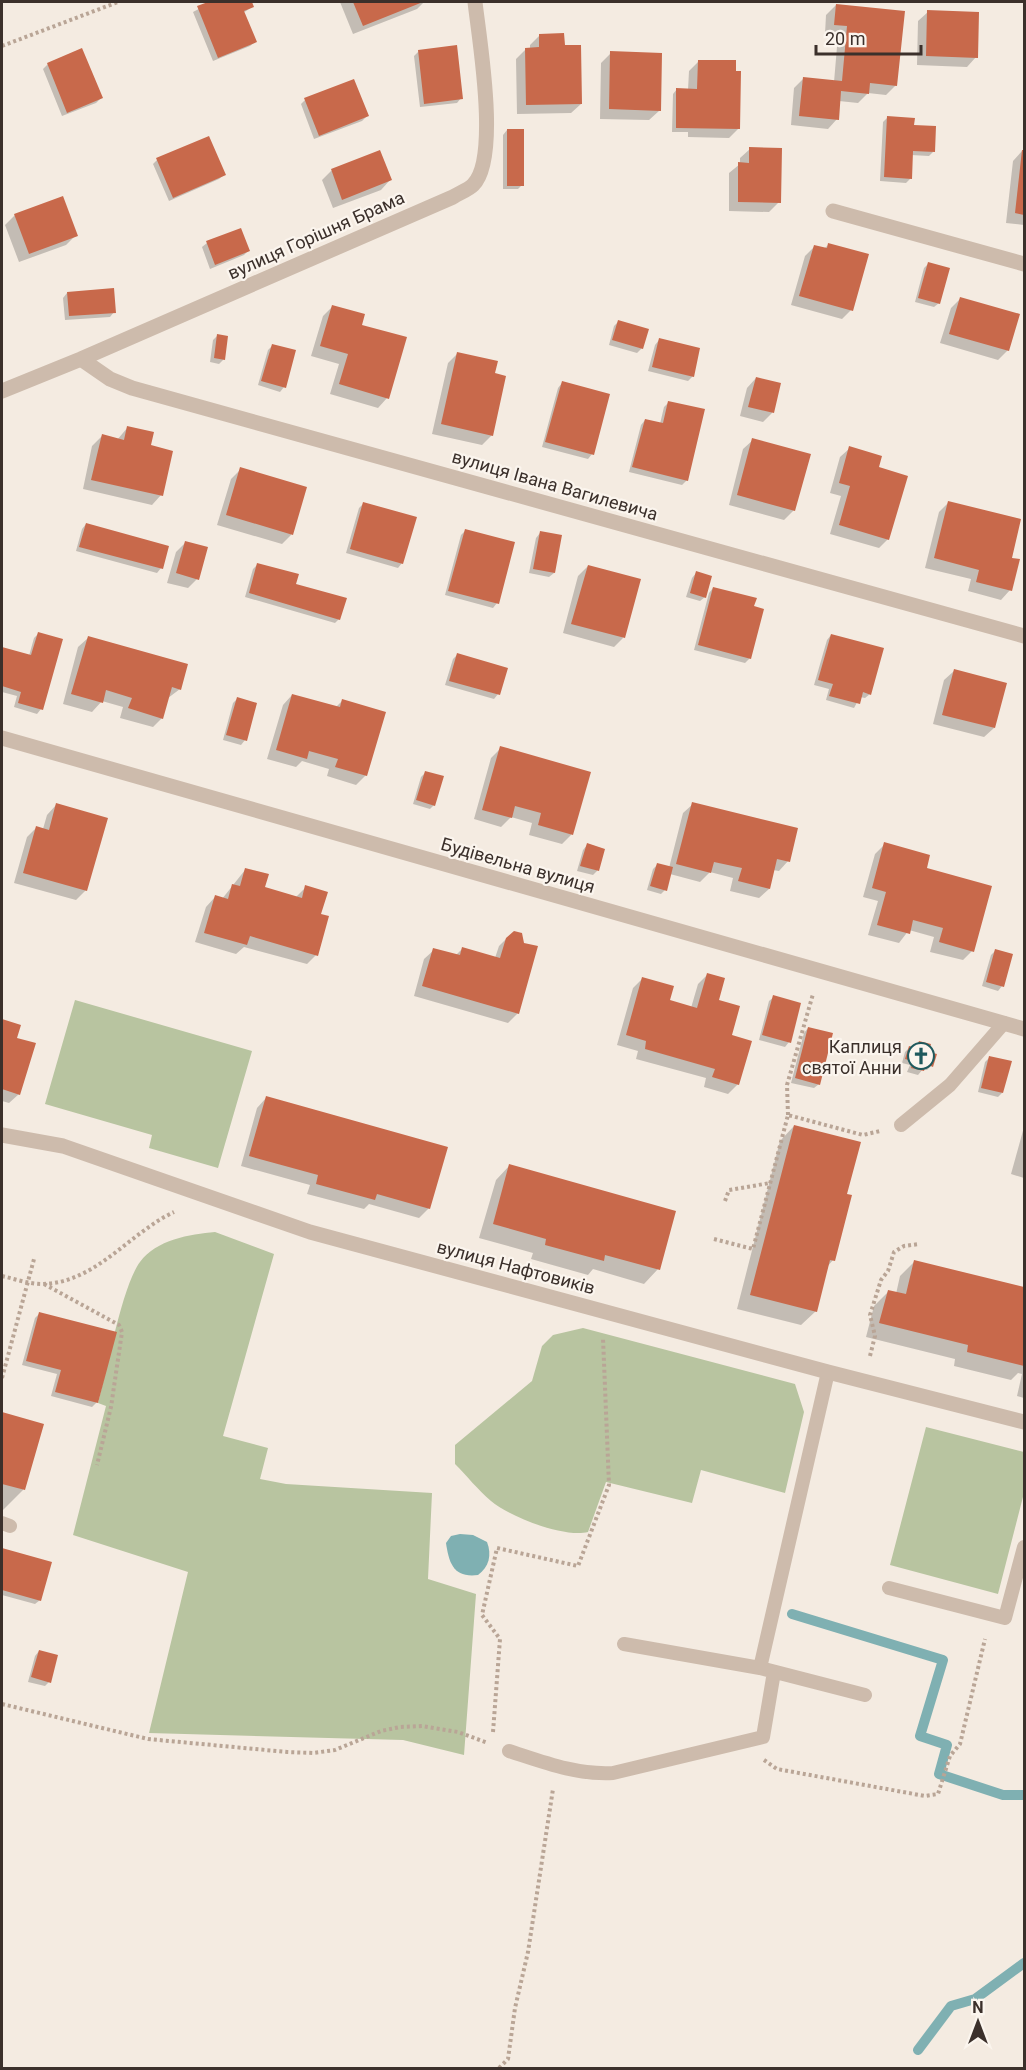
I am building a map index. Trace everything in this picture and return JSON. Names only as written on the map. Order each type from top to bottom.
[{"type":"street","name":"вулиця Горішня Брама","points":[[2,391],[81,359],[453,197],[474,184],[485,159],[487,98],[475,2]]},
{"type":"street","points":[[833,211],[1024,264]]},
{"type":"street","name":"вулиця Івана Вагилевича","points":[[81,359],[110,379],[132,388],[1024,636]]},
{"type":"street","name":"Будівельна вулиця","points":[[2,738],[722,944],[820,969],[1024,1029]]},
{"type":"street","name":"вулиця Нафтовиків","points":[[2,1136],[63,1146],[310,1232],[828,1372],[1024,1422]]},
{"type":"lane","points":[[901,1125],[950,1085],[1004,1023]]},
{"type":"lane","points":[[760,1668],[828,1372]]},
{"type":"lane","points":[[889,1588],[1005,1618],[1024,1547]]},
{"type":"lane","points":[[624,1644],[760,1668],[865,1695]]},
{"type":"lane","points":[[509,1751],[556,1767],[596,1774],[613,1773],[763,1737],[774,1672]]},
{"type":"path","points":[[2,46],[117,2]]},
{"type":"path","points":[[714,1239],[753,1249],[788,1115],[787,1085],[820,969]]},
{"type":"path","points":[[788,1115],[863,1135],[901,1125]]},
{"type":"path","points":[[725,1202],[729,1190],[770,1183]]},
{"type":"path","points":[[2,1276],[43,1284],[73,1278],[93,1268],[134,1239],[151,1222],[206,1197]]},
{"type":"path","points":[[864,1381],[875,1336],[870,1315],[881,1280],[888,1271],[894,1252],[904,1246],[919,1245]]},
{"type":"path","points":[[2,1378],[34,1259]]},
{"type":"path","points":[[43,1284],[119,1325],[122,1332],[111,1407],[97,1465]]},
{"type":"path","points":[[2,1704],[148,1739],[287,1752],[314,1753],[335,1750],[381,1731],[422,1726],[458,1731],[492,1745],[500,1639],[482,1615],[497,1548],[578,1566],[609,1485],[602,1343],[610,1313]]},
{"type":"path","points":[[763,1737],[761,1756],[767,1764],[777,1769],[925,1796],[938,1794],[950,1756],[960,1744],[991,1615]]},
{"type":"path","points":[[499,2068],[508,2059],[515,2008],[528,1952],[556,1767]]},
{"type":"green space","points":[[75,1000],[252,1051],[218,1168],[149,1148],[152,1135],[45,1104]]},
{"type":"green space","points":[[215,1232],[274,1254],[223,1436],[268,1448],[260,1479],[286,1484],[432,1493],[428,1579],[476,1594],[464,1755],[403,1740],[149,1733],[188,1572],[73,1535],[106,1406],[98,1403],[121,1308],[133,1274],[147,1254],[164,1243],[195,1234]]},
{"type":"green space","points":[[583,1328],[795,1384],[804,1412],[785,1493],[701,1470],[692,1503],[606,1482],[588,1532],[578,1533],[538,1525],[491,1501],[455,1464],[455,1445],[532,1381],[542,1346],[553,1335]]},
{"type":"green space","points":[[926,1427],[1024,1452],[1024,1493],[998,1594],[890,1565]]},
{"type":"water","points":[[473,1535],[487,1542],[488,1560],[485,1568],[478,1575],[458,1572],[451,1563],[446,1543],[451,1536]]},
{"type":"building","points":[[208,2],[252,2],[254,7],[244,11],[257,42],[218,58],[197,6]]},
{"type":"building","points":[[353,2],[423,2],[363,26]]},
{"type":"building","points":[[836,4],[905,11],[897,86],[870,83],[869,94],[841,91],[839,120],[799,116],[803,77],[842,81],[847,26],[834,25]]},
{"type":"building","points":[[927,10],[979,12],[978,58],[926,56]]},
{"type":"building","points":[[564,33],[565,45],[581,45],[582,104],[526,105],[525,48],[539,47],[539,34]]},
{"type":"building","points":[[457,45],[463,99],[424,104],[418,50]]},
{"type":"building","points":[[82,48],[103,98],[67,113],[47,63]]},
{"type":"building","points":[[610,51],[662,53],[661,111],[609,109]]},
{"type":"building","points":[[698,60],[736,60],[736,71],[741,71],[740,129],[676,128],[676,88],[697,89]]},
{"type":"building","points":[[354,79],[369,116],[319,136],[304,98]]},
{"type":"building","points":[[887,116],[915,118],[914,125],[936,126],[935,152],[913,151],[912,179],[884,177]]},
{"type":"building","points":[[507,129],[524,129],[524,186],[507,186]]},
{"type":"building","points":[[209,136],[226,175],[173,198],[156,158]]},
{"type":"building","points":[[749,147],[782,148],[781,203],[738,202],[738,162],[749,163]]},
{"type":"building","points":[[380,150],[392,180],[342,200],[331,169]]},
{"type":"building","points":[[1022,150],[1024,150],[1024,215],[1015,213]]},
{"type":"building","points":[[63,196],[78,236],[29,254],[14,214]]},
{"type":"building","points":[[241,228],[250,251],[215,265],[206,241]]},
{"type":"building","points":[[828,243],[869,254],[853,311],[799,296],[814,245],[827,248]]},
{"type":"building","points":[[928,262],[950,268],[940,304],[918,298]]},
{"type":"building","points":[[114,288],[116,313],[69,316],[67,292]]},
{"type":"building","points":[[960,297],[1020,314],[1009,351],[949,334]]},
{"type":"building","points":[[332,305],[365,314],[362,325],[407,337],[389,399],[339,384],[348,354],[320,346]]},
{"type":"building","points":[[618,320],[649,329],[643,349],[612,340]]},
{"type":"building","points":[[217,334],[228,336],[225,360],[214,358]]},
{"type":"building","points":[[659,338],[700,348],[694,377],[652,367]]},
{"type":"building","points":[[272,344],[296,350],[286,388],[261,381]]},
{"type":"building","points":[[457,352],[498,361],[495,373],[506,376],[493,436],[441,424]]},
{"type":"building","points":[[756,377],[781,383],[774,413],[748,407]]},
{"type":"building","points":[[562,381],[610,394],[594,455],[545,442]]},
{"type":"building","points":[[668,401],[705,409],[688,481],[632,467],[645,419],[663,423]]},
{"type":"building","points":[[127,426],[154,432],[151,445],[173,451],[163,496],[91,480],[102,434],[124,440]]},
{"type":"building","points":[[752,438],[811,454],[795,511],[737,495]]},
{"type":"building","points":[[849,446],[882,456],[879,467],[908,476],[889,540],[839,525],[850,486],[839,483]]},
{"type":"building","points":[[240,467],[307,487],[293,535],[226,515]]},
{"type":"building","points":[[948,501],[1021,519],[1012,558],[1020,559],[1012,591],[976,582],[979,570],[934,558]]},
{"type":"building","points":[[363,502],[417,517],[403,564],[350,549]]},
{"type":"building","points":[[86,523],[169,546],[163,569],[79,547]]},
{"type":"building","points":[[465,529],[515,542],[499,604],[448,591]]},
{"type":"building","points":[[540,531],[562,535],[555,573],[533,569]]},
{"type":"building","points":[[185,541],[208,547],[199,580],[176,573]]},
{"type":"building","points":[[257,563],[299,574],[296,584],[347,598],[340,620],[249,593]]},
{"type":"building","points":[[588,565],[641,579],[625,638],[571,624]]},
{"type":"building","points":[[696,571],[712,576],[706,598],[690,593]]},
{"type":"building","points":[[713,587],[757,598],[754,606],[764,609],[751,659],[698,645]]},
{"type":"building","points":[[38,632],[63,639],[43,710],[18,703],[21,692],[2,686],[2,647],[31,655]]},
{"type":"building","points":[[831,634],[884,648],[871,695],[863,692],[860,704],[829,696],[833,684],[818,680]]},
{"type":"building","points":[[88,636],[188,664],[181,690],[172,687],[163,719],[128,708],[132,698],[106,690],[103,703],[71,694]]},
{"type":"building","points":[[457,653],[508,668],[500,695],[449,681]]},
{"type":"building","points":[[954,669],[1007,683],[995,728],[942,715]]},
{"type":"building","points":[[292,694],[340,707],[342,699],[386,712],[367,776],[335,767],[338,759],[309,751],[307,759],[276,750]]},
{"type":"building","points":[[237,697],[257,703],[247,741],[226,735]]},
{"type":"building","points":[[500,746],[591,772],[573,835],[538,825],[541,813],[515,806],[512,818],[482,810]]},
{"type":"building","points":[[425,771],[444,776],[435,806],[416,800]]},
{"type":"building","points":[[692,802],[798,828],[790,862],[777,859],[770,889],[738,881],[742,868],[714,862],[711,873],[676,864]]},
{"type":"building","points":[[56,803],[108,818],[87,891],[23,873],[36,826],[49,830]]},
{"type":"building","points":[[884,842],[930,855],[927,868],[992,886],[974,952],[939,942],[943,928],[913,920],[910,934],[877,925],[886,892],[872,888]]},
{"type":"building","points":[[587,843],[605,849],[599,871],[580,866]]},
{"type":"building","points":[[657,863],[673,867],[667,891],[650,886]]},
{"type":"building","points":[[245,868],[269,874],[265,887],[302,898],[305,885],[328,892],[321,914],[329,916],[318,956],[250,936],[247,945],[204,933],[215,895],[228,899],[232,884],[240,886]]},
{"type":"building","points":[[514,931],[522,933],[524,943],[538,946],[519,1014],[422,986],[433,948],[460,955],[462,947],[500,958],[506,938]]},
{"type":"building","points":[[995,949],[1013,954],[1004,987],[986,982]]},
{"type":"building","points":[[707,973],[725,978],[719,1000],[740,1006],[732,1035],[752,1041],[739,1085],[712,1077],[715,1069],[645,1049],[646,1041],[626,1035],[642,977],[674,986],[670,1000],[697,1008]]},
{"type":"building","points":[[773,995],[801,1003],[791,1043],[762,1035]]},
{"type":"building","points":[[2,1019],[21,1025],[17,1038],[36,1043],[20,1095],[2,1089]]},
{"type":"building","points":[[808,1027],[833,1033],[820,1085],[795,1078]]},
{"type":"building","name":"Каплиця святої Анни","points":[[919,1041],[931,1044],[929,1052],[937,1054],[933,1067],[926,1064],[924,1071],[911,1068],[913,1061],[905,1059],[909,1046],[916,1048]]},
{"type":"building","points":[[989,1056],[1012,1061],[1003,1093],[981,1088]]},
{"type":"building","points":[[266,1096],[448,1147],[430,1209],[377,1194],[375,1200],[316,1184],[318,1175],[249,1156]]},
{"type":"building","points":[[794,1125],[861,1142],[847,1194],[852,1195],[835,1261],[830,1260],[817,1312],[750,1295]]},
{"type":"building","points":[[509,1164],[676,1211],[660,1270],[605,1255],[604,1261],[545,1245],[546,1239],[493,1224]]},
{"type":"building","points":[[914,1260],[1024,1287],[1024,1366],[967,1352],[968,1345],[879,1323],[888,1290],[906,1294]]},
{"type":"building","points":[[39,1312],[117,1332],[98,1403],[55,1392],[61,1370],[26,1361]]},
{"type":"building","points":[[2,1412],[44,1424],[25,1490],[2,1484]]},
{"type":"building","points":[[2,1548],[52,1562],[41,1601],[2,1590]]},
{"type":"building","points":[[39,1650],[58,1655],[51,1683],[31,1677]]},
{"type":"waterway","points":[[792,1614],[943,1660],[920,1736],[947,1745],[939,1774],[1003,1795],[1024,1795]]},
{"type":"waterway","points":[[918,2050],[951,2006],[975,1999],[1024,1963]]},
{"type":"place","name":"Каплиця святої Анни","points":[[921,1056]]}]
